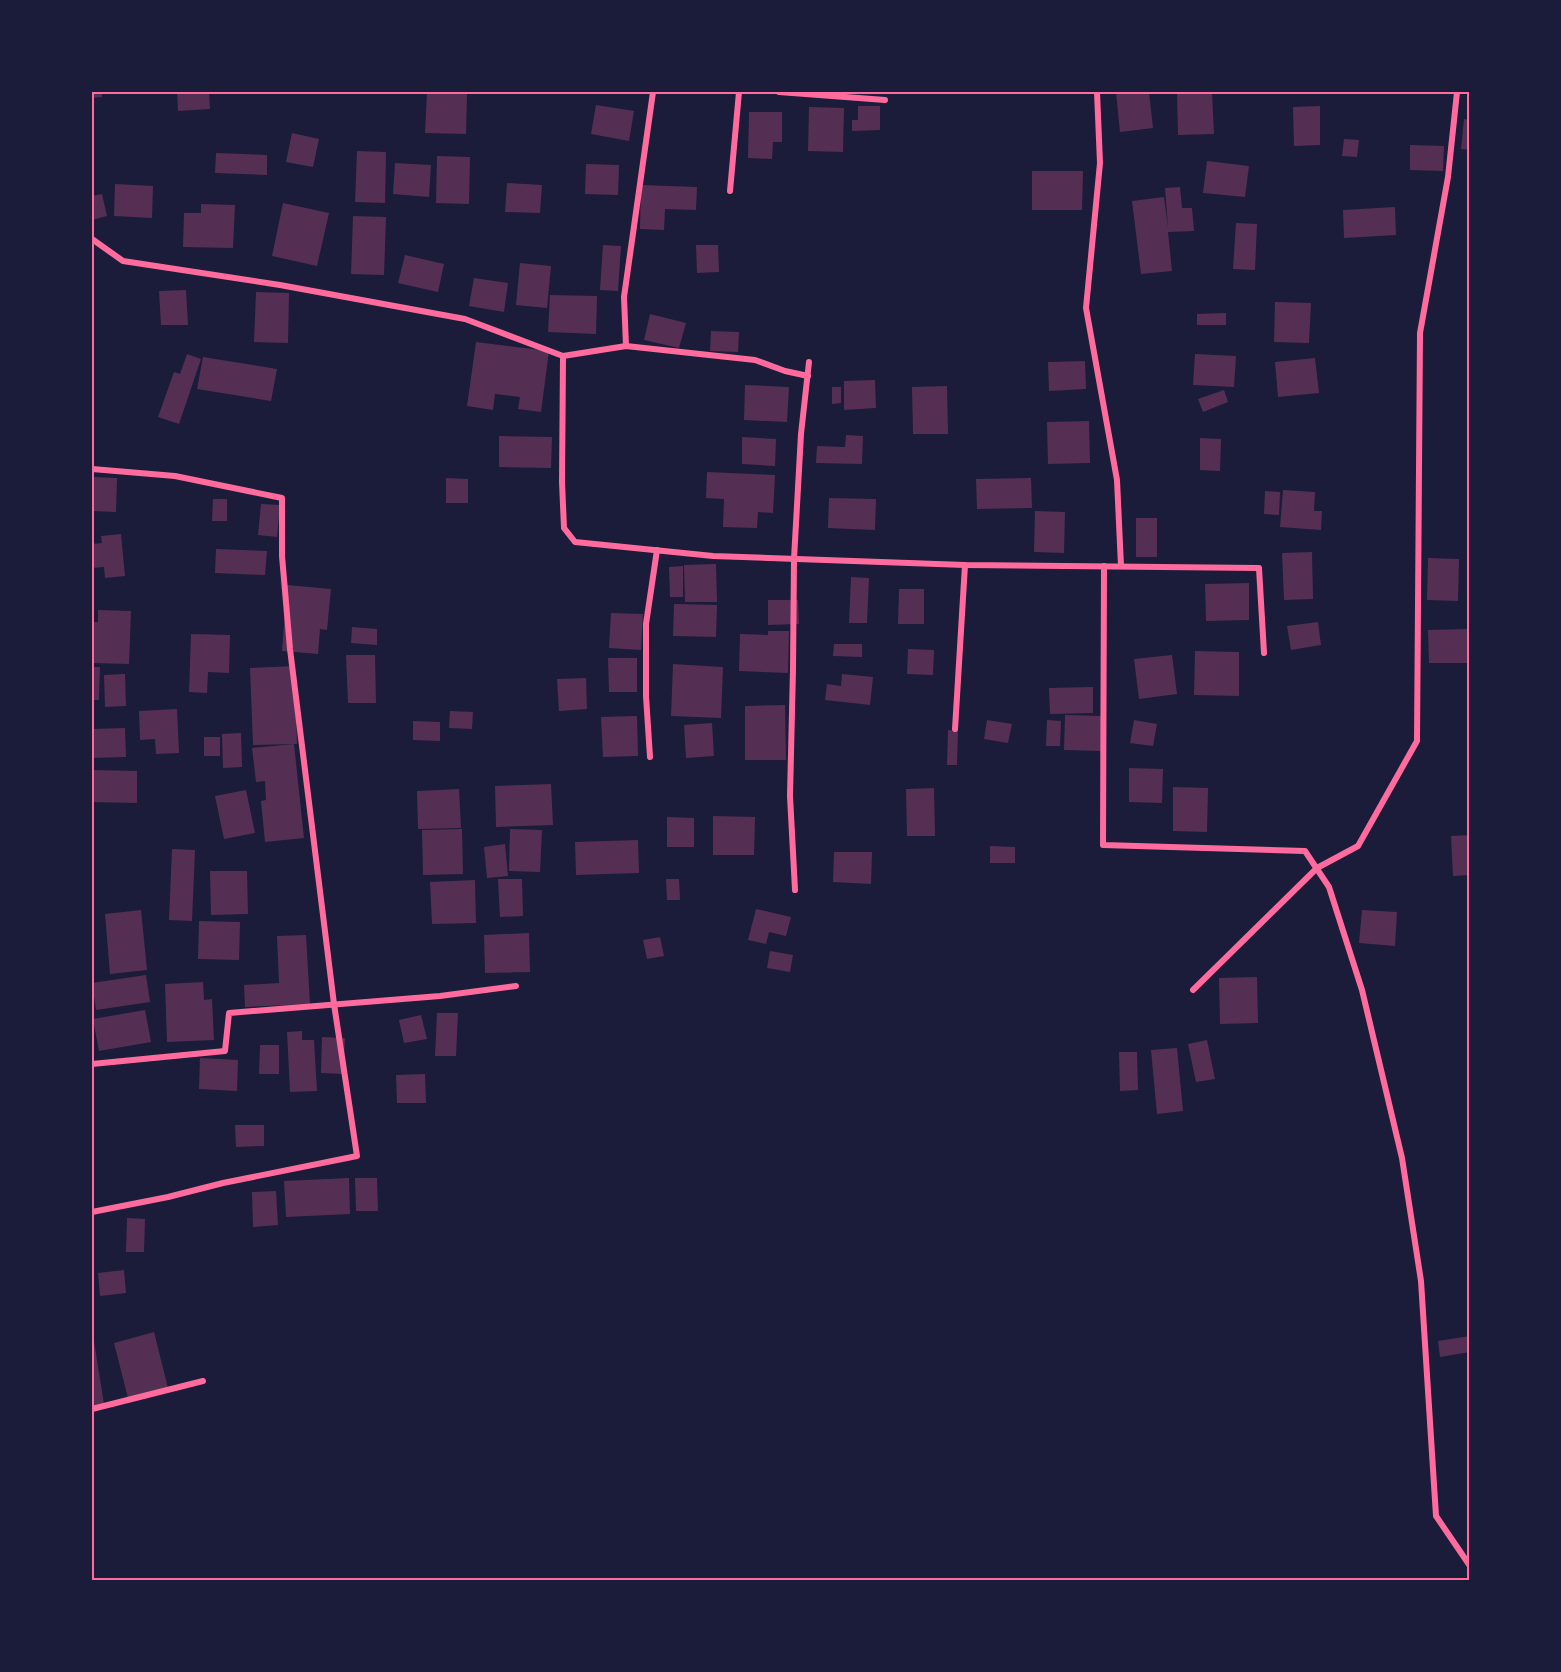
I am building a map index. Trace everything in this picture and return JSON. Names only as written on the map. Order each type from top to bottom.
[{"type":"street","points":[[626,346],[624,297],[653,92]]},
{"type":"street","points":[[730,190],[740,92]]},
{"type":"street","points":[[779,92],[885,100]]},
{"type":"street","points":[[1097,92],[1100,163],[1086,308],[1117,480],[1121,566]]},
{"type":"street","points":[[1193,990],[1317,868],[1358,846],[1417,741],[1420,333],[1448,177],[1457,92]]},
{"type":"street","points":[[92,239],[123,261],[280,285],[465,319],[563,356],[626,346],[755,360],[785,372],[808,376]]},
{"type":"street","points":[[563,356],[564,528],[575,542],[713,556],[965,565],[1259,568],[1264,653]]},
{"type":"street","points":[[795,890],[790,796],[794,559],[801,434],[809,362]]},
{"type":"street","points":[[92,469],[175,476],[282,498],[282,556],[290,649],[334,1004],[357,1156],[92,1212]]},
{"type":"street","points":[[650,757],[646,696],[646,624],[657,550]]},
{"type":"street","points":[[955,729],[965,565]]},
{"type":"street","points":[[1104,566],[1103,845],[1305,851],[1329,887],[1362,990],[1402,1158],[1421,1281],[1436,1516],[1470,1566]]},
{"type":"street","points":[[92,1064],[225,1051],[229,1013],[440,996],[516,986]]},
{"type":"street","points":[[92,1409],[203,1382]]},
{"type":"building","points":[[92,92],[102,92],[102,97],[92,98]]},
{"type":"building","points":[[177,92],[209,92],[210,109],[178,111]]},
{"type":"building","points":[[427,92],[467,94],[466,134],[425,133]]},
{"type":"building","points":[[1116,92],[1149,92],[1153,128],[1120,132]]},
{"type":"building","points":[[1177,92],[1212,92],[1214,134],[1178,135]]},
{"type":"building","points":[[596,105],[634,111],[629,141],[591,134]]},
{"type":"building","points":[[858,106],[880,106],[880,130],[852,131],[852,120],[858,120]]},
{"type":"building","points":[[1320,106],[1320,145],[1294,146],[1293,107]]},
{"type":"building","points":[[809,107],[844,108],[843,152],[808,151]]},
{"type":"building","points":[[749,112],[782,112],[782,142],[773,142],[772,159],[748,158]]},
{"type":"building","points":[[1464,119],[1470,120],[1470,150],[1461,149]]},
{"type":"building","points":[[292,133],[319,139],[313,167],[286,162]]},
{"type":"building","points":[[1344,139],[1359,140],[1357,157],[1342,156]]},
{"type":"building","points":[[1410,145],[1444,146],[1443,171],[1410,170]]},
{"type":"building","points":[[357,151],[386,152],[385,203],[355,202]]},
{"type":"building","points":[[216,153],[267,155],[267,175],[215,173]]},
{"type":"building","points":[[437,156],[470,157],[469,204],[436,203]]},
{"type":"building","points":[[1207,161],[1249,166],[1245,197],[1203,193]]},
{"type":"building","points":[[395,163],[431,165],[429,197],[393,194]]},
{"type":"building","points":[[586,164],[619,165],[618,195],[585,194]]},
{"type":"building","points":[[1032,171],[1083,171],[1082,210],[1032,210]]},
{"type":"building","points":[[507,183],[542,185],[540,213],[505,212]]},
{"type":"building","points":[[115,184],[153,186],[152,218],[114,216]]},
{"type":"building","points":[[641,185],[697,187],[696,210],[665,209],[664,230],[640,229]]},
{"type":"building","points":[[1180,187],[1182,208],[1192,208],[1194,231],[1168,232],[1172,271],[1141,274],[1132,201],[1164,197],[1168,228],[1165,188]]},
{"type":"building","points":[[102,194],[107,216],[92,220],[92,196]]},
{"type":"building","points":[[283,203],[329,213],[317,266],[272,256]]},
{"type":"building","points":[[201,204],[235,205],[233,248],[183,247],[184,213],[201,213]]},
{"type":"building","points":[[1395,207],[1396,235],[1344,238],[1343,210]]},
{"type":"building","points":[[353,216],[386,217],[384,275],[351,274]]},
{"type":"building","points":[[1236,223],[1257,224],[1255,270],[1233,269]]},
{"type":"building","points":[[603,245],[621,246],[618,291],[600,290]]},
{"type":"building","points":[[696,245],[718,245],[719,272],[697,273]]},
{"type":"building","points":[[405,255],[444,264],[438,292],[398,283]]},
{"type":"building","points":[[520,263],[551,266],[547,308],[516,305]]},
{"type":"building","points":[[474,278],[508,283],[504,312],[469,306]]},
{"type":"building","points":[[186,290],[188,325],[161,325],[159,291]]},
{"type":"building","points":[[256,292],[289,293],[288,343],[254,342]]},
{"type":"building","points":[[550,295],[597,296],[596,334],[548,332]]},
{"type":"building","points":[[1275,302],[1311,303],[1309,343],[1274,342]]},
{"type":"building","points":[[1226,313],[1226,325],[1197,325],[1197,314]]},
{"type":"building","points":[[650,314],[686,323],[679,348],[644,340]]},
{"type":"building","points":[[711,331],[739,332],[738,352],[710,351]]},
{"type":"building","points":[[476,342],[549,351],[541,412],[518,409],[520,397],[495,394],[493,410],[467,406]]},
{"type":"building","points":[[187,354],[201,359],[179,424],[158,417],[174,372],[180,374]]},
{"type":"building","points":[[1195,354],[1236,356],[1234,387],[1193,385]]},
{"type":"building","points":[[203,357],[277,369],[271,401],[197,389]]},
{"type":"building","points":[[1315,358],[1319,393],[1278,397],[1275,362]]},
{"type":"building","points":[[1085,361],[1086,389],[1049,391],[1048,362]]},
{"type":"building","points":[[875,380],[876,408],[844,410],[844,381]]},
{"type":"building","points":[[745,385],[789,387],[787,422],[744,420]]},
{"type":"building","points":[[947,386],[948,434],[913,434],[912,387]]},
{"type":"building","points":[[832,387],[841,387],[841,403],[832,404]]},
{"type":"building","points":[[1224,390],[1228,402],[1203,412],[1198,399]]},
{"type":"building","points":[[1089,421],[1090,463],[1048,464],[1047,422]]},
{"type":"building","points":[[846,435],[863,436],[862,464],[816,463],[817,446],[845,447]]},
{"type":"building","points":[[499,436],[552,437],[551,468],[499,467]]},
{"type":"building","points":[[742,437],[776,439],[775,466],[742,464]]},
{"type":"building","points":[[1200,438],[1221,439],[1220,471],[1200,470]]},
{"type":"building","points":[[707,472],[775,475],[773,513],[758,512],[757,528],[723,527],[724,499],[706,498]]},
{"type":"building","points":[[92,477],[117,478],[116,512],[92,511]]},
{"type":"building","points":[[446,478],[468,479],[468,503],[446,503]]},
{"type":"building","points":[[1031,478],[1032,508],[977,509],[976,479]]},
{"type":"building","points":[[1283,490],[1315,492],[1314,511],[1322,511],[1321,530],[1280,527]]},
{"type":"building","points":[[1265,491],[1280,492],[1279,515],[1264,514]]},
{"type":"building","points":[[829,498],[876,499],[875,530],[828,528]]},
{"type":"building","points":[[213,499],[227,499],[227,521],[212,521]]},
{"type":"building","points":[[261,504],[280,505],[277,537],[258,535]]},
{"type":"building","points":[[1035,511],[1065,512],[1064,553],[1034,552]]},
{"type":"building","points":[[1136,518],[1157,518],[1157,557],[1136,557]]},
{"type":"building","points":[[121,534],[125,576],[105,578],[104,567],[92,568],[92,544],[102,543],[101,536]]},
{"type":"building","points":[[216,549],[267,551],[265,575],[215,573]]},
{"type":"building","points":[[1312,552],[1313,599],[1284,600],[1282,553]]},
{"type":"building","points":[[1428,558],[1459,559],[1458,601],[1427,600]]},
{"type":"building","points":[[716,564],[717,602],[685,602],[684,565]]},
{"type":"building","points":[[683,566],[683,597],[670,597],[669,567]]},
{"type":"building","points":[[851,577],[869,578],[867,623],[849,623]]},
{"type":"building","points":[[1249,583],[1249,620],[1206,621],[1205,584]]},
{"type":"building","points":[[287,585],[331,589],[327,630],[320,629],[318,654],[282,651]]},
{"type":"building","points":[[899,589],[924,589],[924,624],[898,624]]},
{"type":"building","points":[[768,600],[798,600],[799,624],[768,625]]},
{"type":"building","points":[[674,604],[717,605],[716,637],[673,636]]},
{"type":"building","points":[[98,610],[131,611],[129,664],[92,663],[92,622],[98,622]]},
{"type":"building","points":[[611,613],[643,614],[641,650],[609,648]]},
{"type":"building","points":[[1318,622],[1321,645],[1291,650],[1287,626]]},
{"type":"building","points":[[352,627],[377,629],[377,645],[351,643]]},
{"type":"building","points":[[1468,629],[1469,663],[1429,663],[1428,630]]},
{"type":"building","points":[[768,631],[789,631],[788,673],[739,671],[740,634],[768,635]]},
{"type":"building","points":[[191,634],[230,635],[229,673],[208,672],[207,693],[189,692]]},
{"type":"building","points":[[834,644],[862,644],[862,657],[833,656]]},
{"type":"building","points":[[908,649],[934,650],[933,675],[907,674]]},
{"type":"building","points":[[1195,651],[1239,652],[1239,696],[1194,695]]},
{"type":"building","points":[[346,655],[375,655],[376,703],[348,703]]},
{"type":"building","points":[[1172,655],[1177,694],[1139,699],[1134,659]]},
{"type":"building","points":[[608,658],[637,658],[637,692],[609,692]]},
{"type":"building","points":[[673,664],[723,667],[721,718],[671,716]]},
{"type":"building","points":[[295,666],[297,744],[253,745],[250,668]]},
{"type":"building","points":[[92,667],[100,667],[99,700],[92,700]]},
{"type":"building","points":[[125,674],[126,706],[105,707],[104,675]]},
{"type":"building","points":[[842,674],[873,677],[870,705],[825,700],[827,684],[841,686]]},
{"type":"building","points":[[586,678],[587,709],[559,711],[557,679]]},
{"type":"building","points":[[1093,687],[1093,713],[1050,714],[1049,688]]},
{"type":"building","points":[[785,705],[786,760],[745,760],[745,706]]},
{"type":"building","points":[[177,709],[179,753],[156,754],[155,739],[140,740],[139,711]]},
{"type":"building","points":[[450,711],[473,712],[472,729],[449,728]]},
{"type":"building","points":[[1065,715],[1102,716],[1101,751],[1064,750]]},
{"type":"building","points":[[637,716],[638,756],[603,757],[601,717]]},
{"type":"building","points":[[987,720],[1012,724],[1008,743],[984,739]]},
{"type":"building","points":[[1047,720],[1061,721],[1060,746],[1046,746]]},
{"type":"building","points":[[1134,720],[1157,724],[1153,746],[1130,743]]},
{"type":"building","points":[[413,721],[440,722],[440,741],[413,740]]},
{"type":"building","points":[[712,723],[714,756],[686,758],[684,725]]},
{"type":"building","points":[[125,728],[126,757],[92,758],[92,729]]},
{"type":"building","points":[[948,730],[958,731],[957,765],[947,765]]},
{"type":"building","points":[[241,733],[242,767],[223,768],[222,734]]},
{"type":"building","points":[[204,737],[220,737],[220,756],[204,756]]},
{"type":"building","points":[[294,744],[304,838],[265,842],[261,801],[266,800],[265,781],[256,782],[252,748]]},
{"type":"building","points":[[1129,768],[1163,769],[1162,803],[1129,802]]},
{"type":"building","points":[[92,770],[137,771],[137,803],[92,802]]},
{"type":"building","points":[[551,784],[553,825],[496,827],[495,786]]},
{"type":"building","points":[[1173,787],[1208,788],[1207,832],[1173,831]]},
{"type":"building","points":[[934,788],[935,836],[907,836],[906,789]]},
{"type":"building","points":[[459,789],[461,828],[418,829],[417,791]]},
{"type":"building","points":[[246,790],[255,833],[224,839],[215,796]]},
{"type":"building","points":[[713,816],[755,817],[754,855],[713,855]]},
{"type":"building","points":[[667,817],[694,818],[694,847],[667,847]]},
{"type":"building","points":[[462,829],[463,874],[423,875],[422,830]]},
{"type":"building","points":[[510,829],[542,830],[540,872],[509,871]]},
{"type":"building","points":[[1470,835],[1470,875],[1453,876],[1451,836]]},
{"type":"building","points":[[638,840],[639,873],[576,875],[575,842]]},
{"type":"building","points":[[505,844],[508,876],[487,878],[484,847]]},
{"type":"building","points":[[990,846],[1015,847],[1015,863],[990,863]]},
{"type":"building","points":[[172,849],[195,850],[192,921],[169,920]]},
{"type":"building","points":[[834,852],[872,852],[871,884],[833,882]]},
{"type":"building","points":[[210,871],[247,871],[248,914],[211,915]]},
{"type":"building","points":[[498,879],[522,879],[523,916],[500,917]]},
{"type":"building","points":[[666,879],[679,879],[680,900],[667,900]]},
{"type":"building","points":[[475,880],[476,923],[432,924],[430,882]]},
{"type":"building","points":[[756,909],[791,917],[786,936],[769,932],[766,944],[748,940]]},
{"type":"building","points":[[141,910],[147,970],[110,974],[105,914]]},
{"type":"building","points":[[1362,910],[1397,912],[1395,946],[1359,943]]},
{"type":"building","points":[[199,921],[240,922],[239,960],[198,959]]},
{"type":"building","points":[[529,933],[530,972],[485,973],[484,935]]},
{"type":"building","points":[[306,935],[310,1004],[245,1007],[244,985],[279,983],[277,936]]},
{"type":"building","points":[[660,937],[664,956],[647,959],[643,940]]},
{"type":"building","points":[[770,951],[793,955],[790,972],[767,968]]},
{"type":"building","points":[[146,975],[150,1002],[96,1010],[92,983]]},
{"type":"building","points":[[1257,977],[1258,1023],[1220,1024],[1219,978]]},
{"type":"building","points":[[203,982],[204,1000],[212,999],[214,1040],[167,1042],[165,984]]},
{"type":"building","points":[[145,1010],[151,1042],[99,1051],[93,1019]]},
{"type":"building","points":[[437,1013],[458,1013],[456,1056],[435,1056]]},
{"type":"building","points":[[421,1015],[427,1039],[404,1043],[399,1020]]},
{"type":"building","points":[[302,1031],[302,1040],[314,1040],[317,1091],[290,1092],[287,1032]]},
{"type":"building","points":[[322,1037],[345,1038],[343,1074],[321,1073]]},
{"type":"building","points":[[1207,1040],[1215,1079],[1196,1082],[1188,1044]]},
{"type":"building","points":[[260,1045],[279,1045],[279,1074],[259,1074]]},
{"type":"building","points":[[1177,1048],[1183,1111],[1157,1114],[1151,1050]]},
{"type":"building","points":[[1119,1052],[1137,1052],[1138,1090],[1120,1091]]},
{"type":"building","points":[[200,1058],[238,1060],[237,1091],[199,1089]]},
{"type":"building","points":[[425,1074],[426,1103],[397,1103],[396,1075]]},
{"type":"building","points":[[235,1125],[264,1125],[264,1146],[236,1147]]},
{"type":"building","points":[[349,1178],[350,1214],[286,1217],[284,1181]]},
{"type":"building","points":[[355,1178],[377,1178],[378,1211],[356,1211]]},
{"type":"building","points":[[276,1191],[278,1225],[253,1227],[252,1192]]},
{"type":"building","points":[[127,1218],[145,1219],[144,1252],[126,1252]]},
{"type":"building","points":[[124,1270],[126,1293],[100,1296],[98,1273]]},
{"type":"building","points":[[154,1332],[168,1388],[128,1398],[114,1343]]},
{"type":"building","points":[[92,1335],[104,1404],[92,1406]]},
{"type":"building","points":[[1470,1336],[1470,1352],[1440,1357],[1438,1341]]}]
